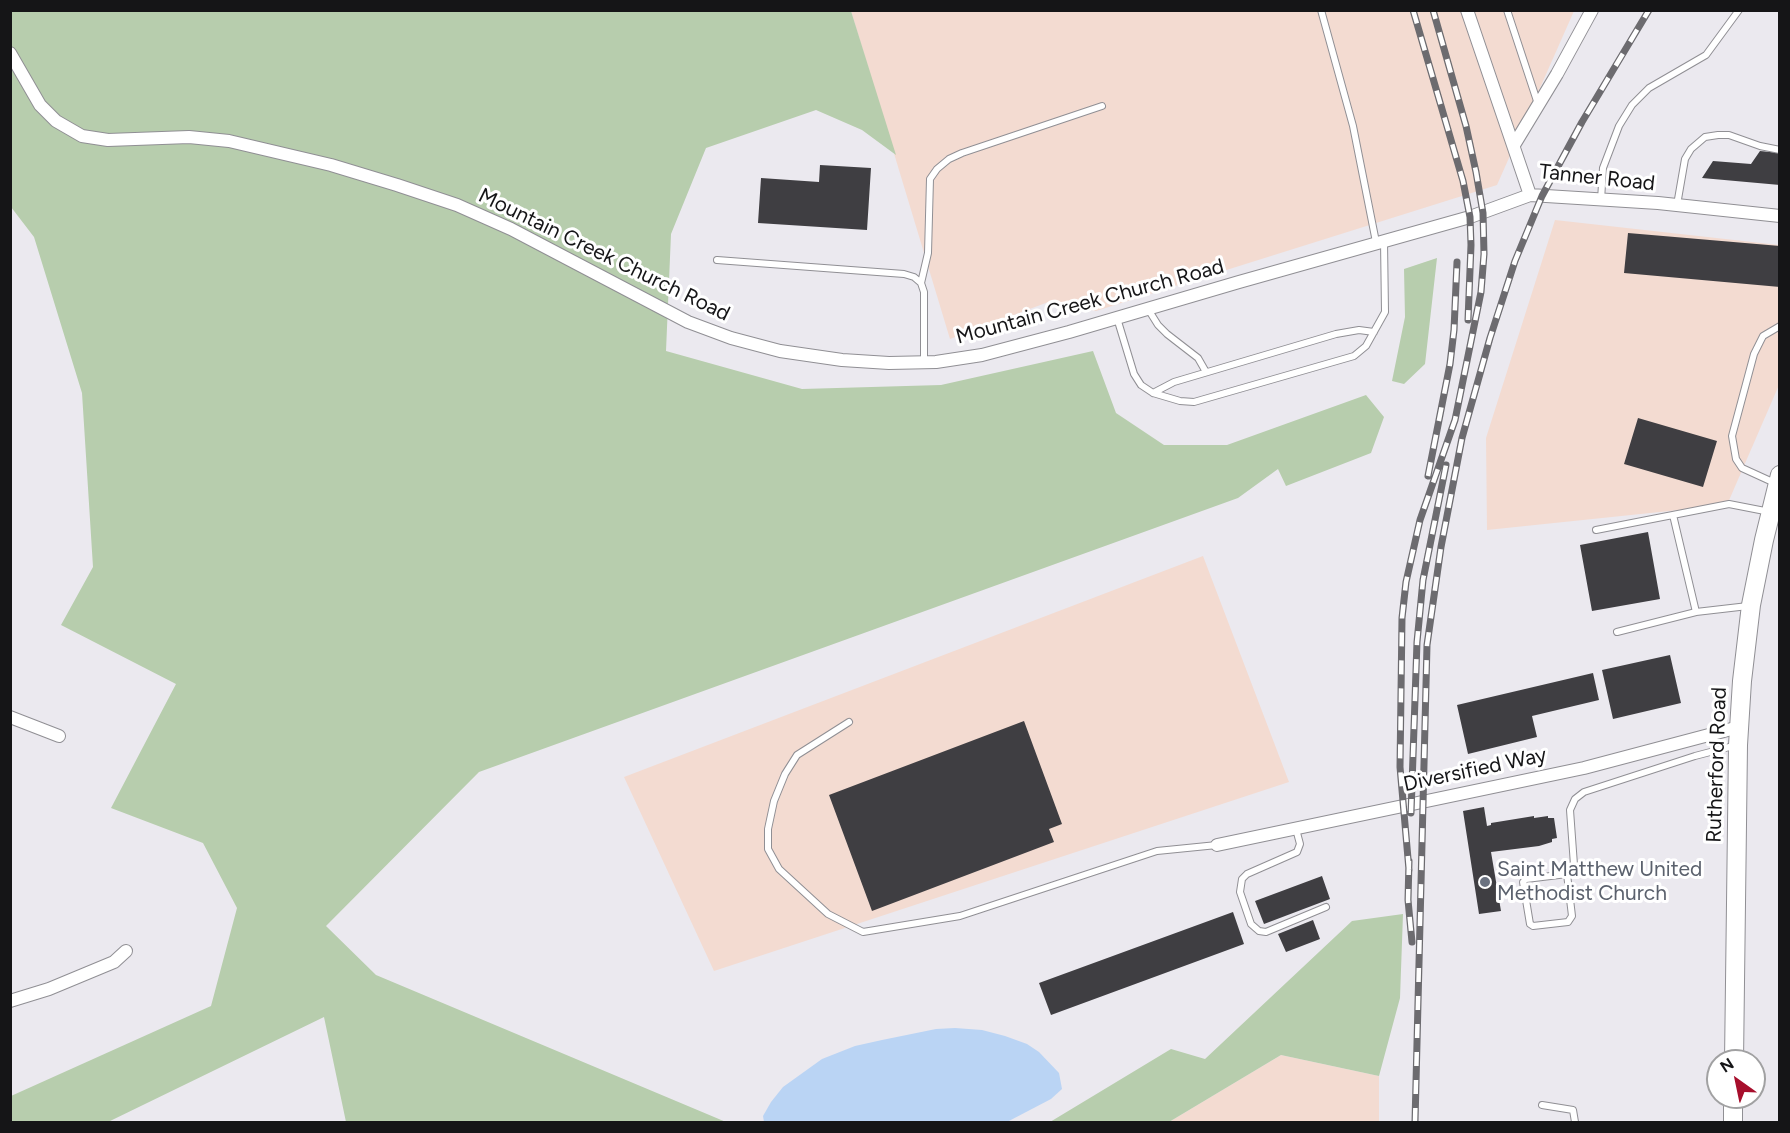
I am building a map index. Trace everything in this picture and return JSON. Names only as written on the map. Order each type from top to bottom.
[{"type":"street","name":"Tanner Road","points":[[1467,10],[1530,195],[1676,205],[1779,216]]},
{"type":"street","points":[[1514,145],[1592,10]]},
{"type":"street","name":"Mountain Creek Church Road","points":[[10,53],[40,105],[56,121],[82,136],[108,140],[210,138],[331,165],[457,205],[547,247],[668,313],[731,338],[780,351],[842,360],[889,363],[924,362],[982,355],[1470,217],[1530,195]]},
{"type":"street","name":"Rutherford Road","points":[[1734,1049],[1738,736],[1751,605],[1778,480]]},
{"type":"street","points":[[10,717],[59,736]]},
{"type":"street","name":"Diversified Way","points":[[1217,845],[1738,736]]},
{"type":"street","points":[[10,1001],[49,989],[114,962],[126,951]]},
{"type":"lane","points":[[1117,318],[1134,374],[1141,385],[1153,393],[1180,401],[1194,402],[1354,356],[1366,346],[1384,312],[1386,302],[1380,241],[1353,126],[1321,10]]},
{"type":"lane","points":[[1507,10],[1538,105]]},
{"type":"lane","points":[[1601,200],[1603,168],[1619,126],[1632,105],[1649,88],[1706,55],[1739,10]]},
{"type":"lane","points":[[921,283],[928,253],[930,179],[937,169],[962,153],[1102,106]]},
{"type":"lane","points":[[1676,205],[1685,159],[1691,149],[1705,137],[1729,135],[1779,150]]},
{"type":"lane","points":[[717,260],[904,273],[915,277],[921,283],[924,292],[924,362]]},
{"type":"lane","points":[[1148,309],[1167,334],[1198,358],[1206,372]]},
{"type":"lane","points":[[1778,480],[1742,468],[1736,459],[1732,436],[1754,354],[1762,336],[1779,326]]},
{"type":"lane","points":[[1153,393],[1173,382],[1336,334],[1359,330],[1374,332]]},
{"type":"lane","points":[[1596,530],[1729,504],[1770,512]]},
{"type":"lane","points":[[1673,515],[1696,612]]},
{"type":"lane","points":[[1617,632],[1696,612],[1751,605]]},
{"type":"lane","points":[[849,722],[797,755],[785,774],[774,801],[768,829],[768,849],[779,869],[828,914],[863,932],[929,923],[960,916],[1158,851],[1217,845]]},
{"type":"lane","points":[[1568,874],[1526,879],[1523,882],[1530,924],[1533,926],[1571,920],[1568,874],[1574,865],[1570,810],[1575,799],[1584,792],[1695,756],[1738,736]]},
{"type":"lane","points":[[1296,829],[1300,844],[1297,852],[1247,874],[1242,879],[1240,892],[1251,924],[1259,931],[1266,932],[1326,907]]},
{"type":"lane","points":[[1542,1105],[1573,1110],[1575,1122]]},
{"type":"shaded area","points":[[851,11],[1574,11],[1497,185],[1096,311],[1051,301],[950,339]]},
{"type":"shaded area","points":[[1555,220],[1779,245],[1779,385],[1727,505],[1487,530],[1486,438]]},
{"type":"shaded area","points":[[1203,556],[1289,782],[714,971],[624,777]]},
{"type":"shaded area","points":[[1281,1055],[1379,1076],[1379,1122],[1169,1122]]},
{"type":"green space","points":[[11,11],[851,11],[896,155],[862,130],[816,110],[706,148],[671,234],[666,351],[802,389],[941,385],[1093,351],[1116,413],[1164,445],[1227,445],[1366,395],[1384,417],[1371,453],[1286,486],[1278,469],[1238,498],[479,772],[326,926],[376,975],[726,1122],[346,1122],[324,1017],[108,1122],[11,1122],[11,1096],[211,1006],[237,908],[203,843],[111,808],[176,684],[61,625],[93,567],[82,393],[34,237],[11,207]]},
{"type":"green space","points":[[1437,258],[1425,364],[1404,384],[1392,381],[1405,317],[1404,269]]},
{"type":"green space","points":[[1403,914],[1400,998],[1379,1076],[1281,1055],[1169,1122],[1050,1122],[1171,1049],[1205,1059],[1352,921]]},
{"type":"water","points":[[936,1029],[982,1030],[1027,1044],[1039,1052],[1059,1073],[1062,1089],[1051,1099],[1007,1122],[764,1122],[763,1116],[783,1087],[822,1059],[855,1046]]},
{"type":"building","points":[[1760,151],[1780,153],[1780,185],[1702,178],[1713,161],[1751,164]]},
{"type":"building","points":[[820,165],[871,168],[867,230],[758,223],[761,178],[819,182]]},
{"type":"building","points":[[1628,233],[1780,246],[1780,287],[1624,273]]},
{"type":"building","points":[[1638,418],[1717,441],[1703,487],[1624,464]]},
{"type":"building","points":[[1648,532],[1660,599],[1592,611],[1580,545]]},
{"type":"building","points":[[1670,655],[1681,703],[1613,719],[1602,670]]},
{"type":"building","points":[[1593,673],[1599,700],[1532,716],[1537,737],[1468,754],[1457,705]]},
{"type":"building","points":[[1024,721],[1062,824],[1049,829],[1054,842],[872,911],[829,795]]},
{"type":"building","name":"Saint Matthew United Methodist Church","points":[[1484,807],[1487,826],[1491,823],[1534,816],[1534,818],[1548,816],[1548,818],[1554,818],[1557,838],[1539,846],[1491,852],[1501,911],[1479,914],[1463,811]]},
{"type":"building","points":[[1322,876],[1330,899],[1264,924],[1255,901]]},
{"type":"building","points":[[1233,912],[1244,944],[1051,1015],[1039,983]]},
{"type":"building","points":[[1313,920],[1320,939],[1286,952],[1278,934]]},
{"type":"railway","points":[[1413,10],[1463,181],[1470,217],[1468,320]]},
{"type":"railway","points":[[1409,870],[1400,767],[1402,618],[1406,582],[1420,520],[1455,420],[1481,292],[1484,254],[1483,213],[1476,172],[1466,126],[1433,10]]},
{"type":"railway","points":[[1415,1122],[1427,645],[1441,547],[1462,438],[1490,338],[1515,261],[1542,196],[1582,122],[1649,10]]},
{"type":"railway","points":[[1428,476],[1450,364],[1457,262]]},
{"type":"railway","points":[[1411,813],[1417,642],[1423,580],[1446,465]]},
{"type":"railway","points":[[1409,861],[1408,900],[1412,942]]},
{"type":"place","name":"Saint Matthew United Methodist Church","points":[[1485,882]]}]
